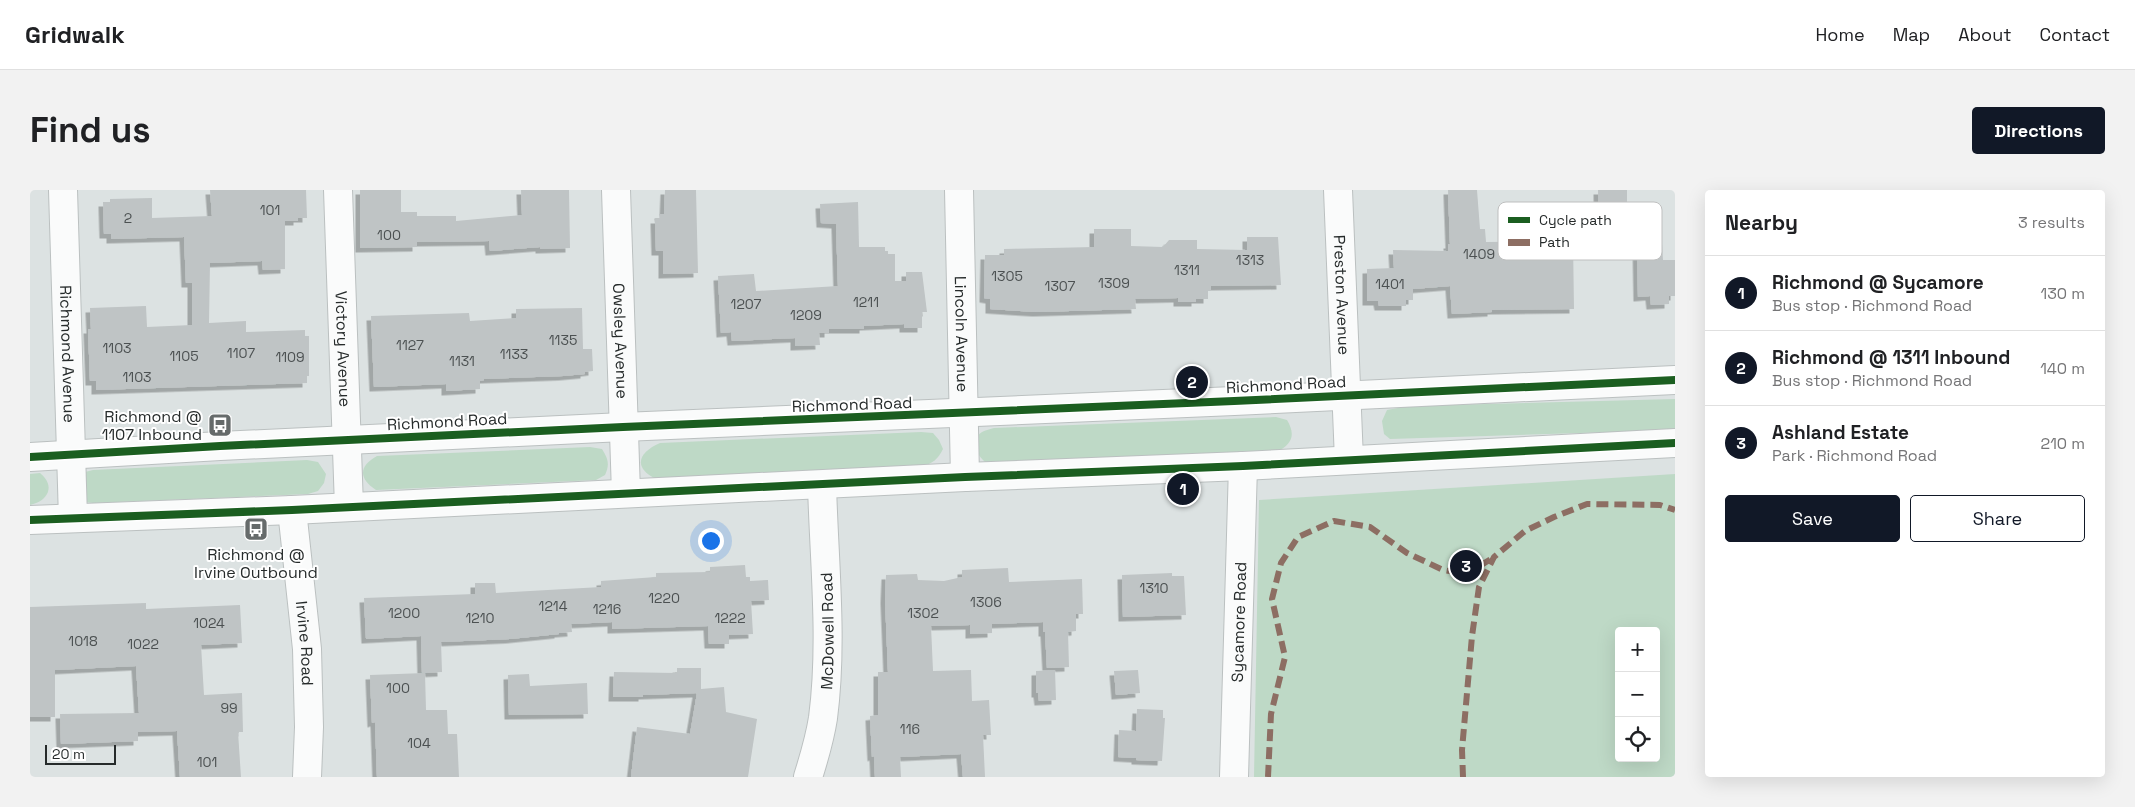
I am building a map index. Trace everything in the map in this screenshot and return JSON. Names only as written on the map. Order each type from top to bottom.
[{"type":"main road","name":"Richmond Avenue","points":[[63,190],[73,518]]},
{"type":"main road","name":"Victory Avenue","points":[[338,190],[349,507]]},
{"type":"main road","name":"Owsley Avenue","points":[[616,190],[626,493]]},
{"type":"main road","name":"Lincoln Avenue","points":[[958,190],[965,477]]},
{"type":"main road","name":"Preston Avenue","points":[[1338,190],[1349,460]]},
{"type":"main road","name":"Richmond Road","points":[[30,458],[72,454],[623,426],[964,413],[1675,380]]},
{"type":"main road","points":[[30,520],[292,510],[965,477],[1243,466],[1675,443]]},
{"type":"main road","name":"Sycamore Road","points":[[1234,777],[1243,466]]},
{"type":"main road","name":"McDowell Road","points":[[808,777],[822,720],[826,692],[827,646],[822,484]]},
{"type":"main road","name":"Irvine Road","points":[[292,510],[307,649],[309,727],[307,777]]},
{"type":"green space","points":[[1675,399],[1675,430],[1390,439],[1384,434],[1382,421],[1387,410],[1408,406]]},
{"type":"green space","points":[[1276,417],[1287,420],[1292,435],[1286,446],[1277,452],[991,466],[979,456],[975,446],[978,436],[983,431],[994,428]]},
{"type":"green space","points":[[933,433],[943,449],[935,460],[923,466],[656,479],[648,474],[641,465],[643,455],[660,443]]},
{"type":"green space","points":[[590,447],[602,449],[608,462],[605,475],[596,480],[376,490],[366,481],[363,472],[367,464],[377,456]]},
{"type":"green space","points":[[307,460],[318,462],[326,474],[324,483],[318,491],[308,494],[93,503],[85,502],[80,478],[85,472],[93,470]]},
{"type":"green space","points":[[40,473],[48,483],[48,492],[41,500],[30,505],[30,474]]},
{"type":"green space","points":[[1675,474],[1675,777],[1254,777],[1259,500]]},
{"type":"building","points":[[210,190],[306,190],[307,218],[298,218],[298,221],[285,221],[285,269],[263,270],[262,261],[210,263],[209,323],[246,321],[246,332],[305,330],[305,336],[309,336],[309,376],[307,376],[307,383],[96,390],[96,381],[90,381],[88,329],[91,329],[90,308],[146,306],[147,327],[192,325],[192,283],[186,283],[184,237],[111,239],[111,234],[104,234],[103,202],[110,202],[110,199],[152,198],[152,218],[212,216]]},
{"type":"building","points":[[360,190],[401,190],[401,212],[417,212],[417,216],[456,216],[456,221],[522,215],[521,190],[569,190],[570,248],[540,249],[540,247],[490,251],[489,241],[417,242],[417,247],[360,248]]},
{"type":"building","points":[[665,190],[696,190],[698,273],[663,274],[663,251],[656,251],[655,219],[660,219],[659,214],[664,214]]},
{"type":"building","points":[[1448,190],[1477,190],[1480,229],[1485,229],[1486,242],[1498,242],[1498,260],[1573,260],[1574,309],[1492,310],[1492,312],[1452,314],[1450,286],[1413,289],[1413,300],[1406,300],[1406,306],[1379,306],[1378,301],[1367,301],[1367,269],[1394,268],[1393,250],[1448,251],[1448,244],[1450,244]]},
{"type":"building","points":[[1598,190],[1627,190],[1627,202],[1598,202]]},
{"type":"building","points":[[858,202],[859,247],[885,247],[885,251],[888,251],[888,254],[895,254],[895,281],[906,281],[906,272],[922,272],[927,312],[922,312],[922,328],[904,328],[904,324],[864,326],[864,329],[829,329],[829,333],[819,333],[820,345],[795,346],[795,338],[732,341],[731,332],[721,333],[718,276],[754,274],[756,291],[838,286],[836,224],[821,223],[820,204]]},
{"type":"building","points":[[1094,229],[1131,229],[1131,246],[1163,247],[1169,240],[1197,240],[1197,249],[1247,250],[1247,237],[1278,237],[1281,285],[1211,286],[1211,291],[1208,291],[1208,299],[1196,299],[1196,302],[1178,302],[1178,298],[1135,299],[1136,309],[1037,312],[990,309],[990,299],[984,298],[985,255],[1004,255],[1004,249],[1094,247]]},
{"type":"building","points":[[1662,244],[1663,260],[1675,260],[1675,296],[1669,296],[1669,304],[1651,305],[1650,296],[1638,297],[1637,260],[1662,260]]},
{"type":"building","points":[[582,308],[583,349],[592,349],[593,371],[585,372],[585,374],[563,376],[484,379],[480,381],[480,389],[446,391],[446,384],[374,387],[371,316],[469,313],[470,321],[516,318],[516,309]]},
{"type":"building","points":[[745,565],[746,577],[750,577],[750,581],[768,580],[769,600],[751,601],[753,634],[729,635],[729,644],[709,644],[708,626],[612,629],[612,622],[571,624],[572,632],[559,634],[510,639],[441,642],[442,672],[422,673],[421,636],[366,639],[364,598],[475,594],[475,583],[495,583],[496,593],[601,587],[601,581],[656,577],[656,573],[710,572],[710,567]]},
{"type":"building","points":[[1008,568],[1009,582],[1082,579],[1083,614],[1076,614],[1076,631],[1068,632],[1069,667],[1047,668],[1043,622],[992,624],[992,633],[970,634],[970,625],[931,626],[933,671],[971,670],[972,701],[989,700],[991,735],[983,735],[985,777],[963,777],[961,754],[900,757],[901,777],[875,777],[870,716],[878,715],[878,672],[888,672],[886,575],[917,574],[918,580],[944,581],[962,577],[962,570]]},
{"type":"building","points":[[1172,573],[1172,576],[1184,576],[1186,615],[1123,617],[1122,575]]},
{"type":"building","points":[[146,603],[146,609],[240,605],[242,643],[201,645],[204,695],[242,693],[243,732],[238,732],[241,777],[180,777],[177,731],[138,732],[138,741],[61,744],[60,714],[139,713],[136,666],[55,670],[55,717],[30,717],[30,607]]},
{"type":"building","points":[[677,668],[701,668],[701,689],[724,687],[726,712],[757,719],[748,777],[631,777],[637,727],[690,734],[697,693],[613,697],[614,672],[677,673]]},
{"type":"building","points":[[1055,670],[1056,700],[1039,701],[1038,693],[1036,693],[1036,671]]},
{"type":"building","points":[[1138,670],[1140,693],[1116,695],[1114,671]]},
{"type":"building","points":[[425,673],[426,710],[447,710],[448,734],[457,734],[459,777],[377,777],[375,722],[372,723],[370,675]]},
{"type":"building","points":[[529,674],[530,686],[587,683],[588,714],[509,715],[508,675]]},
{"type":"building","points":[[1137,709],[1163,710],[1163,718],[1165,718],[1162,761],[1118,757],[1119,730],[1136,731]]},
{"type":"marked path","points":[[1463,777],[1462,750],[1472,636],[1479,587],[1494,557],[1525,531],[1587,504],[1660,505],[1675,510]]},
{"type":"marked path","points":[[1268,777],[1271,714],[1285,657],[1272,599],[1281,563],[1298,537],[1334,521],[1370,527],[1407,553],[1443,570],[1467,574],[1494,557]]},
{"type":"cycle path","points":[[30,457],[623,427],[1675,380]]},
{"type":"cycle path","points":[[30,520],[292,510],[965,477],[1243,466],[1675,443]]},
{"type":"place","name":"Richmond @ 1311 Inbound","points":[[1192,382]]},
{"type":"place","name":"Richmond @ 1107 Inbound","points":[[220,425]]},
{"type":"place","name":"Richmond @ Sycamore","points":[[1183,489]]},
{"type":"place","name":"Richmond @ Irvine Outbound","points":[[256,529]]},
{"type":"place","name":"Ashland Estate","points":[[1466,566]]}]
